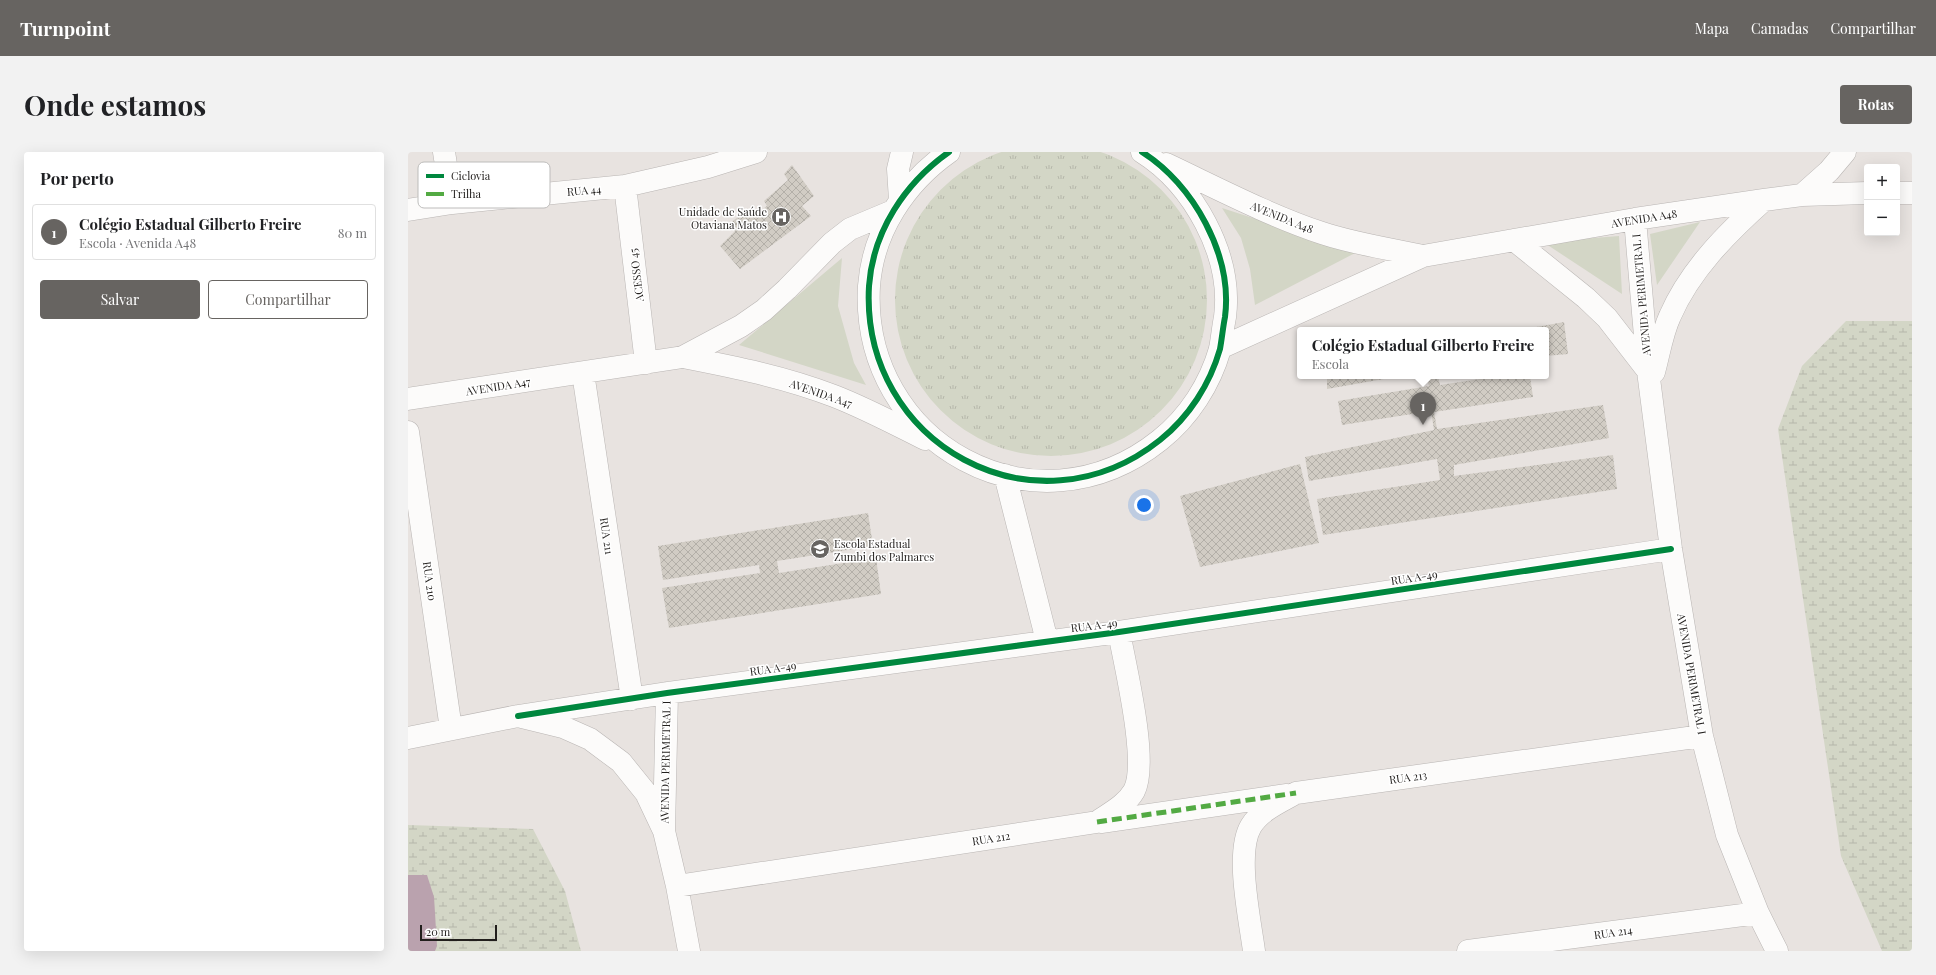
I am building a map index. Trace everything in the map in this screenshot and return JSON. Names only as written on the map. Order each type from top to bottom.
[{"type":"street","points":[[444,152],[446,162]]},
{"type":"street","name":"RUA 44","points":[[550,193],[625,186],[708,167],[756,152]]},
{"type":"street","points":[[896,205],[898,169],[902,152]]},
{"type":"street","points":[[949,152],[922,174],[896,205],[878,242],[870,275],[868,309],[873,343],[884,375],[901,405],[924,431],[951,452],[977,466],[1005,475],[1030,480],[1080,478],[1105,471],[1128,462],[1149,449],[1169,433],[1186,415],[1212,372],[1220,348],[1225,312],[1223,276],[1214,241],[1198,209],[1176,180],[1145,154]]},
{"type":"street","points":[[1802,195],[1830,171],[1845,152]]},
{"type":"street","name":"AVENIDA A48","points":[[1145,154],[1295,223],[1354,242],[1423,256]]},
{"type":"street","name":"ACESSO 45","points":[[625,186],[646,363]]},
{"type":"street","name":"AVENIDA A48","points":[[1220,348],[1423,256],[1635,219],[1764,200],[1802,195],[1864,193]]},
{"type":"street","points":[[1900,193],[1912,193]]},
{"type":"street","name":"AVENIDA PERIMETRAL I","points":[[1649,379],[1665,329],[1683,290],[1711,253],[1733,228],[1764,200]]},
{"type":"street","name":"AVENIDA A47","points":[[408,399],[683,357],[741,326],[764,310],[832,243],[850,229],[896,205]]},
{"type":"street","name":"RUA 44","points":[[408,210],[421,208]]},
{"type":"street","name":"AVENIDA PERIMETRAL I","points":[[1635,219],[1649,379],[1671,549],[1702,736],[1727,835],[1758,912],[1777,951]]},
{"type":"street","name":"AVENIDA PERIMETRAL I","points":[[1514,240],[1586,298],[1607,318],[1649,379]]},
{"type":"street","name":"AVENIDA A47","points":[[683,357],[754,372],[833,395],[873,412],[951,452]]},
{"type":"street","name":"RUA 211","points":[[582,373],[632,698]]},
{"type":"street","name":"RUA 210","points":[[408,432],[451,729]]},
{"type":"street","points":[[1005,475],[1047,641]]},
{"type":"street","name":"RUA A-49","points":[[518,716],[667,693],[1119,632],[1671,549]]},
{"type":"street","name":"RUA 212","points":[[677,886],[1097,822],[1126,801],[1136,786],[1140,768],[1138,743],[1119,632]]},
{"type":"street","name":"AVENIDA PERIMETRAL I","points":[[664,832],[667,693]]},
{"type":"street","name":"AVENIDA PERIMETRAL I","points":[[408,738],[518,716],[563,728],[590,739],[611,753],[622,762],[640,783],[664,832],[677,886],[689,951]]},
{"type":"street","name":"RUA 213","points":[[1254,951],[1244,874],[1243,854],[1246,840],[1251,826],[1262,814],[1296,793],[1702,736]]},
{"type":"street","points":[[1097,822],[1296,793]]},
{"type":"street","name":"RUA 214","points":[[1468,951],[1758,912]]},
{"type":"green space","points":[[1036,144],[1066,144],[1096,150],[1125,162],[1138,170],[1162,189],[1181,213],[1195,240],[1201,255],[1204,269],[1207,285],[1207,315],[1204,331],[1201,345],[1195,360],[1181,387],[1162,411],[1138,430],[1125,438],[1096,450],[1066,456],[1036,456],[1006,450],[977,438],[952,421],[940,411],[930,399],[913,374],[901,345],[895,315],[895,285],[901,255],[913,226],[930,201],[940,189],[952,179],[977,162],[1006,150]]},
{"type":"green space","points":[[1222,208],[1357,252],[1255,305],[1250,269],[1241,238]]},
{"type":"green space","points":[[1700,222],[1657,285],[1650,234]]},
{"type":"green space","points":[[1619,236],[1622,294],[1543,242]]},
{"type":"green space","points":[[842,258],[838,306],[854,363],[866,385],[739,345]]},
{"type":"green space","points":[[1846,321],[1912,321],[1912,951],[1882,951],[1841,856],[1778,429],[1802,366]]},
{"type":"green space","points":[[408,825],[533,829],[565,891],[581,951],[408,951]]},
{"type":"shaded area","points":[[408,875],[427,875],[434,897],[437,946],[435,951],[408,951]]},
{"type":"building","name":"Unidade de Saúde Otaviana Matos","points":[[792,165],[814,196],[802,206],[811,216],[740,269],[720,246],[735,231],[730,223],[742,214],[750,218],[767,206],[764,201],[788,180],[784,174]]},
{"type":"building","points":[[1564,322],[1568,354],[1549,356],[1549,327],[1536,327]]},
{"type":"building","points":[[1327,379],[1384,379],[1327,389]]},
{"type":"building","points":[[1427,379],[1439,379],[1440,385],[1480,379],[1530,379],[1533,397],[1434,412],[1437,429],[1603,405],[1609,438],[1454,465],[1454,476],[1613,455],[1617,489],[1323,535],[1317,499],[1440,480],[1437,459],[1309,481],[1305,457],[1434,430],[1431,411],[1342,425],[1338,401],[1429,386]]},
{"type":"building","points":[[1300,464],[1319,543],[1200,567],[1180,496]]},
{"type":"building","points":[[868,513],[873,546],[777,561],[779,573],[876,558],[881,594],[669,628],[662,588],[760,573],[759,565],[663,580],[658,546]]},
{"type":"marked path","points":[[1097,822],[1296,793]]},
{"type":"cycle path","points":[[949,152],[918,178],[894,210],[884,228],[877,246],[869,286],[874,342],[893,391],[924,431],[964,460],[1011,477],[1061,480],[1111,469],[1160,440],[1180,421],[1197,399],[1216,362],[1220,349],[1225,317],[1226,293],[1223,270],[1216,246],[1206,223],[1193,202],[1178,183],[1161,166],[1142,152]]},
{"type":"cycle path","points":[[518,716],[667,693],[1119,632],[1671,549]]},
{"type":"place","name":"Unidade de Saúde Otaviana Matos","points":[[781,217]]},
{"type":"place","name":"Colégio Estadual Gilberto Freire","points":[[1423,425]]},
{"type":"place","name":"Escola Estadual Zumbi dos Palmares","points":[[820,549]]}]
